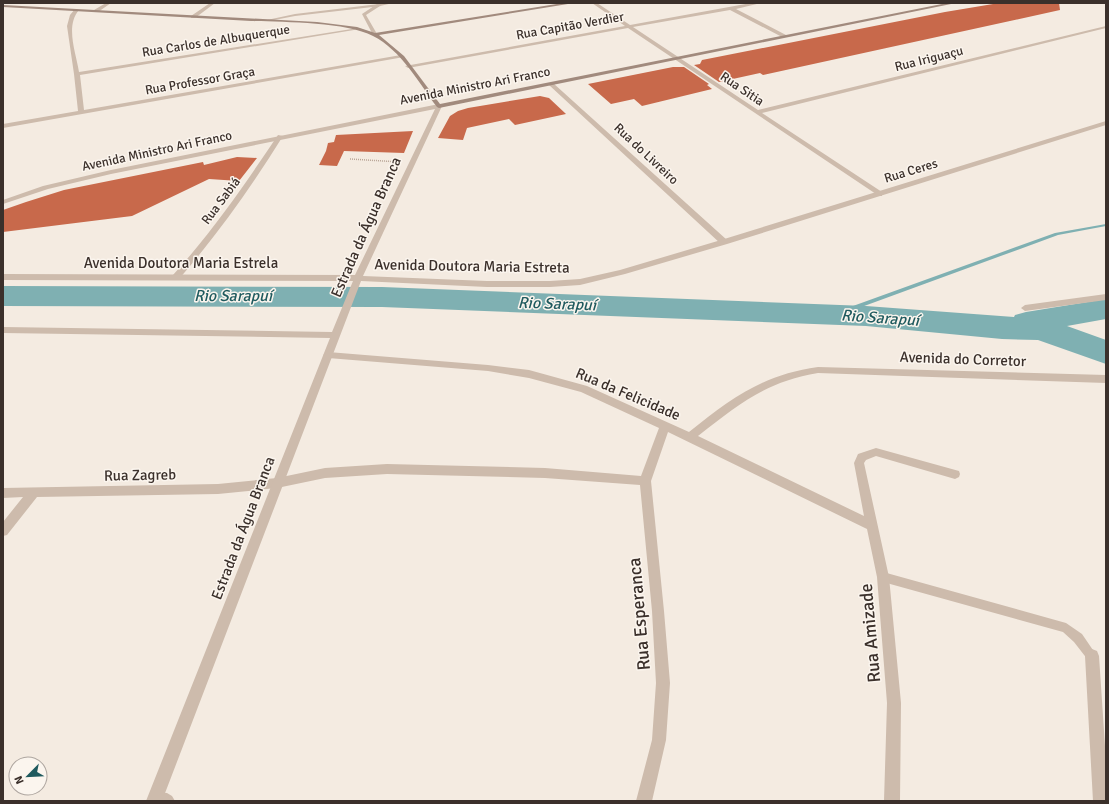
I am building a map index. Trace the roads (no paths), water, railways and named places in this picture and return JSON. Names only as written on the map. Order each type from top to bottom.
[{"type":"main road","points":[[375,34],[572,3]]},
{"type":"main road","name":"Avenida Ministro Ari Franco","points":[[439,106],[954,3]]},
{"type":"main road","points":[[3,6],[269,20],[358,29],[375,34],[401,57],[439,106]]},
{"type":"street","points":[[96,11],[109,3]]},
{"type":"street","points":[[193,17],[213,3]]},
{"type":"street","points":[[269,20],[295,15],[391,3]]},
{"type":"street","name":"Rua Sitia","points":[[594,3],[879,194]]},
{"type":"street","name":"Rua Capitão Verdier","points":[[408,66],[759,3]]},
{"type":"street","points":[[375,34],[364,16],[366,12],[379,5]]},
{"type":"street","points":[[731,8],[784,36]]},
{"type":"street","points":[[78,10],[72,15],[69,26],[77,74],[81,113]]},
{"type":"street","name":"Rua Iriguaçu","points":[[757,112],[1106,27]]},
{"type":"street","name":"Rua Carlos de Albuquerque","points":[[77,74],[358,29]]},
{"type":"street","name":"Rua Professor Graça","points":[[3,126],[401,57]]},
{"type":"street","name":"Rua do Livreiro","points":[[551,84],[724,242]]},
{"type":"street","name":"Avenida Ministro Ari Franco","points":[[3,202],[66,183],[116,171],[280,136],[439,106]]},
{"type":"street","name":"Estrada da Água Branca","points":[[159,801],[277,483],[358,278],[439,106]]},
{"type":"street","name":"Rua Ceres","points":[[724,242],[1106,123]]},
{"type":"street","name":"Rua Sabiá","points":[[176,277],[196,255],[220,223],[252,179],[280,136]]},
{"type":"street","name":"Avenida Doutora Maria Estreta","points":[[358,278],[487,284],[550,284],[580,282],[622,272],[724,242]]},
{"type":"street","name":"Avenida Doutora Maria Estrela","points":[[3,277],[358,278]]},
{"type":"street","points":[[1025,308],[1106,297]]},
{"type":"street","points":[[3,330],[336,335]]},
{"type":"street","name":"Rua da Felicidade","points":[[328,355],[488,368],[529,374],[584,389],[690,437],[873,526]]},
{"type":"street","name":"Avenida do Corretor","points":[[690,437],[744,395],[773,380],[800,372],[818,370],[1106,379]]},
{"type":"street","name":"Rua Esperanca","points":[[644,801],[659,740],[663,682],[658,611],[645,481],[665,426]]},
{"type":"street","name":"Rua Amizade","points":[[892,801],[894,703],[884,577],[859,463],[862,457],[876,452],[956,474]]},
{"type":"street","name":"Rua Zagreb","points":[[3,493],[218,489],[277,483],[325,473],[387,469],[545,473],[645,481]]},
{"type":"street","points":[[3,531],[34,492]]},
{"type":"street","points":[[1092,656],[1101,801]]},
{"type":"lane","points":[[884,577],[1066,628],[1078,638],[1092,656]]},
{"type":"waterway","points":[[809,314],[854,308],[1057,234],[1106,225]]},
{"type":"waterway","name":"Rio Sarapuí","points":[[3,296],[382,297],[866,316],[1002,328],[1041,329],[1106,352]]},
{"type":"waterway","points":[[1026,323],[1106,309]]}]
